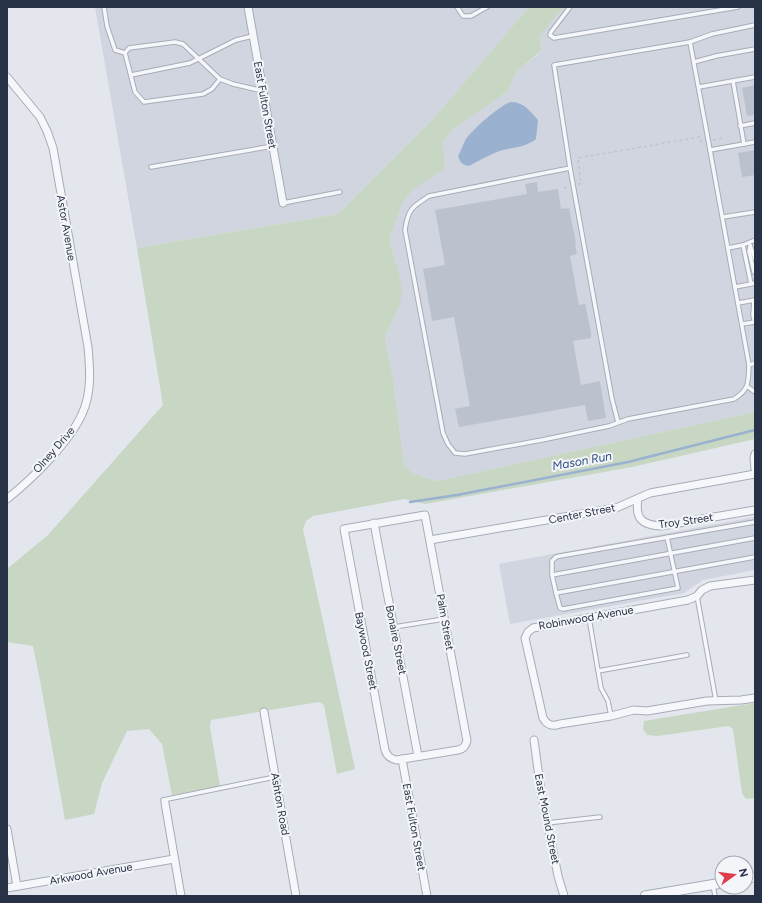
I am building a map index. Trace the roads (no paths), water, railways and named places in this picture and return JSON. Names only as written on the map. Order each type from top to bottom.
[{"type":"street","name":"East Fulton Street","points":[[248,7],[283,203]]},
{"type":"street","name":"Astor Avenue","points":[[7,77],[40,117],[48,131],[53,148],[88,347],[91,373],[88,393]]},
{"type":"street","name":"Olney Drive","points":[[7,499],[51,457],[70,435],[83,413],[88,393]]},
{"type":"street","points":[[755,454],[755,469]]},
{"type":"street","name":"Center Street","points":[[430,540],[616,508],[650,493],[755,474]]},
{"type":"street","name":"Troy Street","points":[[638,499],[636,510],[641,520],[650,526],[661,526],[755,510]]},
{"type":"street","name":"Palm Street","points":[[344,529],[425,516],[466,745],[462,749],[458,750],[402,759]]},
{"type":"street","name":"Bonaire Street","points":[[374,524],[418,756]]},
{"type":"street","name":"Baywood Street","points":[[344,529],[385,750],[391,759],[402,759]]},
{"type":"street","name":"Robinwood Avenue","points":[[755,580],[710,586],[702,590],[697,596],[688,600],[533,628],[528,632],[525,638],[543,718],[545,722],[550,725],[555,726],[611,716],[634,710],[647,711],[708,701],[717,702],[755,698]]},
{"type":"street","name":"Ashton Road","points":[[264,712],[296,896]]},
{"type":"street","name":"East Mound Street","points":[[534,740],[538,778],[558,876],[564,896]]},
{"type":"street","name":"East Fulton Street","points":[[402,759],[427,896]]},
{"type":"street","points":[[164,801],[181,896]]},
{"type":"street","points":[[7,829],[17,886]]},
{"type":"street","name":"Arkwood Avenue","points":[[7,888],[174,859]]},
{"type":"street","points":[[650,896],[712,884]]},
{"type":"lane","points":[[104,7],[107,26],[115,50],[125,53]]},
{"type":"lane","points":[[457,7],[463,16],[471,16],[487,7]]},
{"type":"lane","points":[[570,7],[551,32],[550,35],[554,38],[738,7]]},
{"type":"lane","points":[[618,422],[612,399],[573,186],[554,65],[690,42],[712,34],[755,25]]},
{"type":"lane","points":[[131,75],[183,65],[236,40],[253,36]]},
{"type":"lane","points":[[125,53],[129,48],[175,42],[183,44],[220,79],[233,84],[263,91]]},
{"type":"lane","points":[[570,168],[429,196],[412,207],[405,230],[438,412],[443,433],[448,444],[455,452],[465,454],[542,440],[609,426],[628,419],[734,399],[742,394],[748,387],[749,365],[690,42]]},
{"type":"lane","points":[[694,62],[716,56],[755,49]]},
{"type":"lane","points":[[125,53],[135,92],[144,102],[203,94],[212,89],[220,79]]},
{"type":"lane","points":[[699,87],[755,77]]},
{"type":"lane","points":[[733,82],[744,144]]},
{"type":"lane","points":[[740,126],[755,123]]},
{"type":"lane","points":[[710,150],[755,142]]},
{"type":"lane","points":[[151,167],[273,146]]},
{"type":"lane","points":[[283,203],[340,192]]},
{"type":"lane","points":[[723,217],[755,212]]},
{"type":"lane","points":[[728,248],[743,246],[755,240]]},
{"type":"lane","points":[[751,242],[749,251],[754,272]]},
{"type":"lane","points":[[735,287],[753,283],[743,246]]},
{"type":"lane","points":[[750,247],[753,250],[755,258]]},
{"type":"lane","points":[[738,303],[754,300],[752,307],[755,322],[742,324]]},
{"type":"lane","points":[[749,365],[755,364]]},
{"type":"lane","points":[[748,387],[755,392]]},
{"type":"lane","points":[[667,537],[678,588],[563,609],[560,608],[552,575],[552,560],[556,557],[667,537],[755,522]]},
{"type":"lane","points":[[552,575],[755,538]]},
{"type":"lane","points":[[556,593],[755,557]]},
{"type":"lane","points":[[697,596],[717,702]]},
{"type":"lane","points":[[589,617],[601,688],[608,701],[611,716]]},
{"type":"lane","points":[[394,627],[444,619]]},
{"type":"lane","points":[[598,671],[687,656]]},
{"type":"lane","points":[[164,801],[275,777]]},
{"type":"lane","points":[[547,823],[600,817]]},
{"type":"lane","points":[[712,884],[715,896]]},
{"type":"water","points":[[510,102],[523,105],[538,120],[536,139],[523,146],[497,152],[469,166],[463,164],[458,156],[466,139],[474,129]]},
{"type":"waterway","name":"Mason Run","points":[[410,502],[457,495],[628,462],[755,430]]}]
